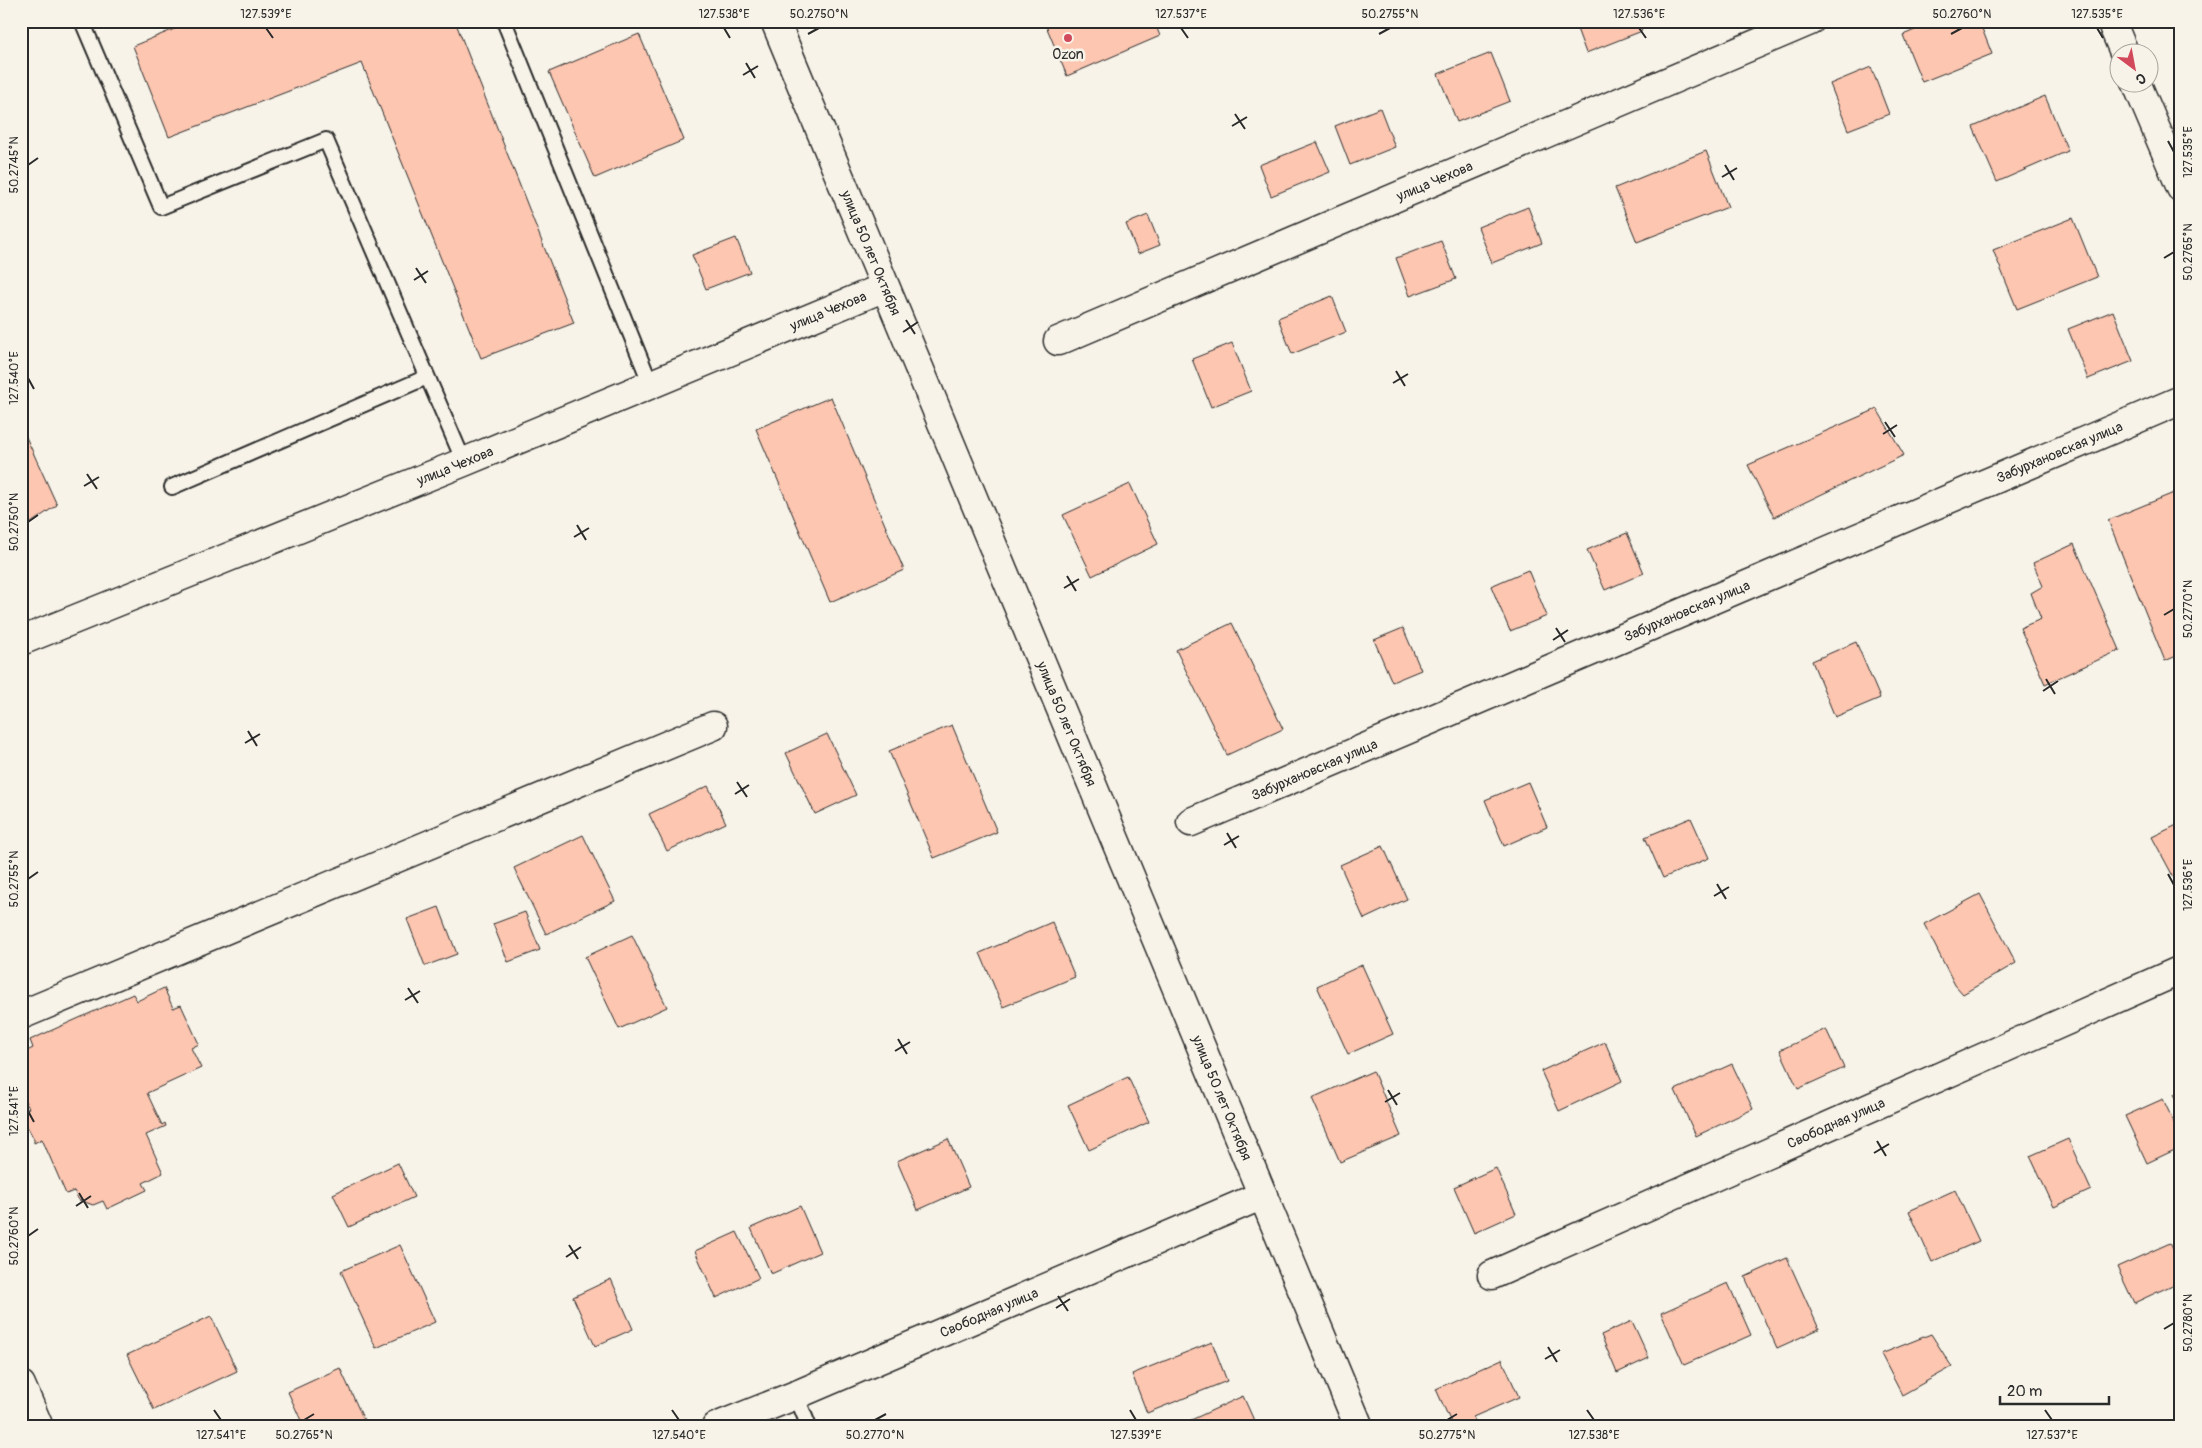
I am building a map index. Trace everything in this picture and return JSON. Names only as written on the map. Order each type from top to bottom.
[{"type":"street","name":"улица 50 лет Октября","points":[[775,21],[1359,1427]]},
{"type":"street","name":"улица Чехова","points":[[1058,341],[1810,21]]},
{"type":"street","points":[[2110,21],[2119,42]]},
{"type":"street","points":[[2140,92],[2181,188]]},
{"type":"street","name":"улица Чехова","points":[[21,641],[464,462],[885,287]]},
{"type":"street","name":"Забурхановская улица","points":[[1191,822],[2181,400]]},
{"type":"street","points":[[21,1015],[713,726]]},
{"type":"street","name":"Свободная улица","points":[[1492,1275],[2181,970]]},
{"type":"street","name":"Свободная улица","points":[[716,1427],[796,1395],[1263,1195]]},
{"type":"street","points":[[21,1385],[39,1427]]},
{"type":"lane","points":[[82,21],[161,207],[326,140],[464,462]]},
{"type":"lane","points":[[504,21],[651,385]]},
{"type":"lane","points":[[172,487],[428,377]]},
{"type":"lane","points":[[796,1395],[809,1427]]},
{"type":"building","points":[[194,21],[455,21],[574,323],[481,358],[362,63],[169,137],[133,46]]},
{"type":"building","points":[[1044,21],[1154,21],[1160,36],[1067,76]]},
{"type":"building","points":[[1587,21],[1639,21],[1642,31],[1586,53],[1576,26]]},
{"type":"building","points":[[1936,21],[1979,21],[1992,54],[1922,82],[1903,35]]},
{"type":"building","points":[[639,34],[684,140],[595,178],[549,72]]},
{"type":"building","points":[[1491,53],[1510,101],[1457,122],[1438,74]]},
{"type":"building","points":[[1871,67],[1889,114],[1848,130],[1830,84]]},
{"type":"building","points":[[2045,96],[2068,151],[1997,182],[1973,127]]},
{"type":"building","points":[[1380,108],[1395,147],[1350,165],[1335,126]]},
{"type":"building","points":[[1317,142],[1330,172],[1271,196],[1259,165]]},
{"type":"building","points":[[1706,151],[1728,207],[1637,242],[1615,188]]},
{"type":"building","points":[[1528,207],[1542,243],[1492,263],[1478,227]]},
{"type":"building","points":[[1148,215],[1160,245],[1138,254],[1126,224]]},
{"type":"building","points":[[2073,218],[2097,277],[2017,309],[1993,250]]},
{"type":"building","points":[[736,238],[750,272],[706,289],[692,255]]},
{"type":"building","points":[[1441,241],[1456,279],[1410,296],[1396,258]]},
{"type":"building","points":[[1332,296],[1346,332],[1292,354],[1278,318]]},
{"type":"building","points":[[2113,311],[2133,361],[2088,379],[2068,329]]},
{"type":"building","points":[[1232,343],[1251,391],[1211,407],[1192,359]]},
{"type":"building","points":[[831,397],[904,570],[830,602],[756,429]]},
{"type":"building","points":[[1877,409],[1904,455],[1774,517],[1748,465]]},
{"type":"building","points":[[21,426],[57,505],[22,529],[25,544],[21,545]]},
{"type":"building","points":[[1130,484],[1158,544],[1092,576],[1063,515]]},
{"type":"building","points":[[2181,490],[2181,654],[2165,661],[2108,520]]},
{"type":"building","points":[[1627,533],[1644,573],[1605,590],[1587,550]]},
{"type":"building","points":[[2074,544],[2120,650],[2045,684],[2020,628],[2041,619],[2031,593],[2043,586],[2033,563]]},
{"type":"building","points":[[1528,570],[1547,616],[1510,631],[1491,586]]},
{"type":"building","points":[[1232,623],[1283,729],[1227,755],[1176,650]]},
{"type":"building","points":[[1403,628],[1421,670],[1392,682],[1374,640]]},
{"type":"building","points":[[1856,642],[1880,698],[1835,717],[1812,661]]},
{"type":"building","points":[[952,725],[997,832],[934,858],[889,751]]},
{"type":"building","points":[[827,734],[856,795],[815,814],[786,753]]},
{"type":"building","points":[[1528,782],[1547,827],[1504,846],[1485,800]]},
{"type":"building","points":[[708,786],[726,823],[667,851],[649,814]]},
{"type":"building","points":[[1691,818],[1709,858],[1663,878],[1645,837]]},
{"type":"building","points":[[2181,823],[2181,891],[2152,837]]},
{"type":"building","points":[[583,835],[615,901],[546,934],[514,868]]},
{"type":"building","points":[[1383,846],[1407,899],[1364,919],[1340,865]]},
{"type":"building","points":[[1980,894],[2016,963],[1963,994],[1955,985],[1924,924]]},
{"type":"building","points":[[439,907],[457,954],[425,966],[407,919]]},
{"type":"building","points":[[525,912],[540,950],[508,962],[493,924]]},
{"type":"building","points":[[1052,922],[1075,977],[1003,1007],[980,953]]},
{"type":"building","points":[[632,935],[667,1007],[619,1029],[585,957]]},
{"type":"building","points":[[1362,965],[1393,1034],[1348,1054],[1317,986]]},
{"type":"building","points":[[164,988],[173,1008],[181,1005],[199,1044],[191,1048],[201,1068],[147,1093],[162,1125],[165,1123],[166,1126],[146,1135],[163,1173],[143,1183],[147,1190],[107,1209],[103,1201],[93,1205],[79,1200],[74,1191],[66,1194],[42,1139],[34,1143],[34,1139],[21,1115],[21,1112],[29,1108],[21,1094],[21,1058],[23,1053],[33,1048],[30,1040],[133,994],[137,1001]]},
{"type":"building","points":[[1826,1029],[1844,1068],[1798,1089],[1780,1050]]},
{"type":"building","points":[[1605,1042],[1622,1081],[1559,1111],[1541,1071]]},
{"type":"building","points":[[1732,1064],[1753,1109],[1696,1136],[1675,1090]]},
{"type":"building","points":[[1373,1071],[1401,1136],[1340,1162],[1312,1098]]},
{"type":"building","points":[[1128,1077],[1149,1122],[1089,1150],[1068,1105]]},
{"type":"building","points":[[2181,1091],[2181,1108],[2174,1094]]},
{"type":"building","points":[[2163,1099],[2181,1138],[2181,1147],[2147,1163],[2125,1116]]},
{"type":"building","points":[[948,1139],[969,1187],[918,1210],[897,1161]]},
{"type":"building","points":[[2068,1139],[2091,1190],[2054,1207],[2030,1156]]},
{"type":"building","points":[[398,1163],[414,1197],[349,1227],[333,1194]]},
{"type":"building","points":[[1496,1168],[1516,1214],[1474,1233],[1454,1187]]},
{"type":"building","points":[[1955,1190],[1979,1241],[1932,1262],[1909,1211]]},
{"type":"building","points":[[800,1206],[820,1252],[771,1274],[751,1228]]},
{"type":"building","points":[[737,1232],[759,1278],[716,1298],[695,1251]]},
{"type":"building","points":[[2170,1243],[2181,1266],[2181,1281],[2134,1303],[2117,1267]]},
{"type":"building","points":[[400,1245],[435,1322],[376,1348],[341,1271]]},
{"type":"building","points":[[1787,1258],[1819,1329],[1777,1348],[1745,1277]]},
{"type":"building","points":[[611,1279],[633,1329],[595,1346],[573,1297]]},
{"type":"building","points":[[1728,1283],[1751,1335],[1684,1365],[1661,1313]]},
{"type":"building","points":[[211,1316],[237,1371],[154,1410],[127,1355]]},
{"type":"building","points":[[1632,1321],[1649,1358],[1617,1373],[1601,1335]]},
{"type":"building","points":[[1931,1334],[1952,1367],[1902,1395],[1881,1354]]},
{"type":"building","points":[[1212,1342],[1227,1381],[1147,1413],[1132,1374]]},
{"type":"building","points":[[1502,1359],[1519,1397],[1473,1417],[1478,1427],[1453,1427],[1436,1389]]},
{"type":"building","points":[[340,1368],[367,1427],[304,1427],[288,1392]]},
{"type":"building","points":[[1243,1396],[1257,1427],[1176,1427]]},
{"type":"place","name":"Ozon","points":[[1068,38]]}]
